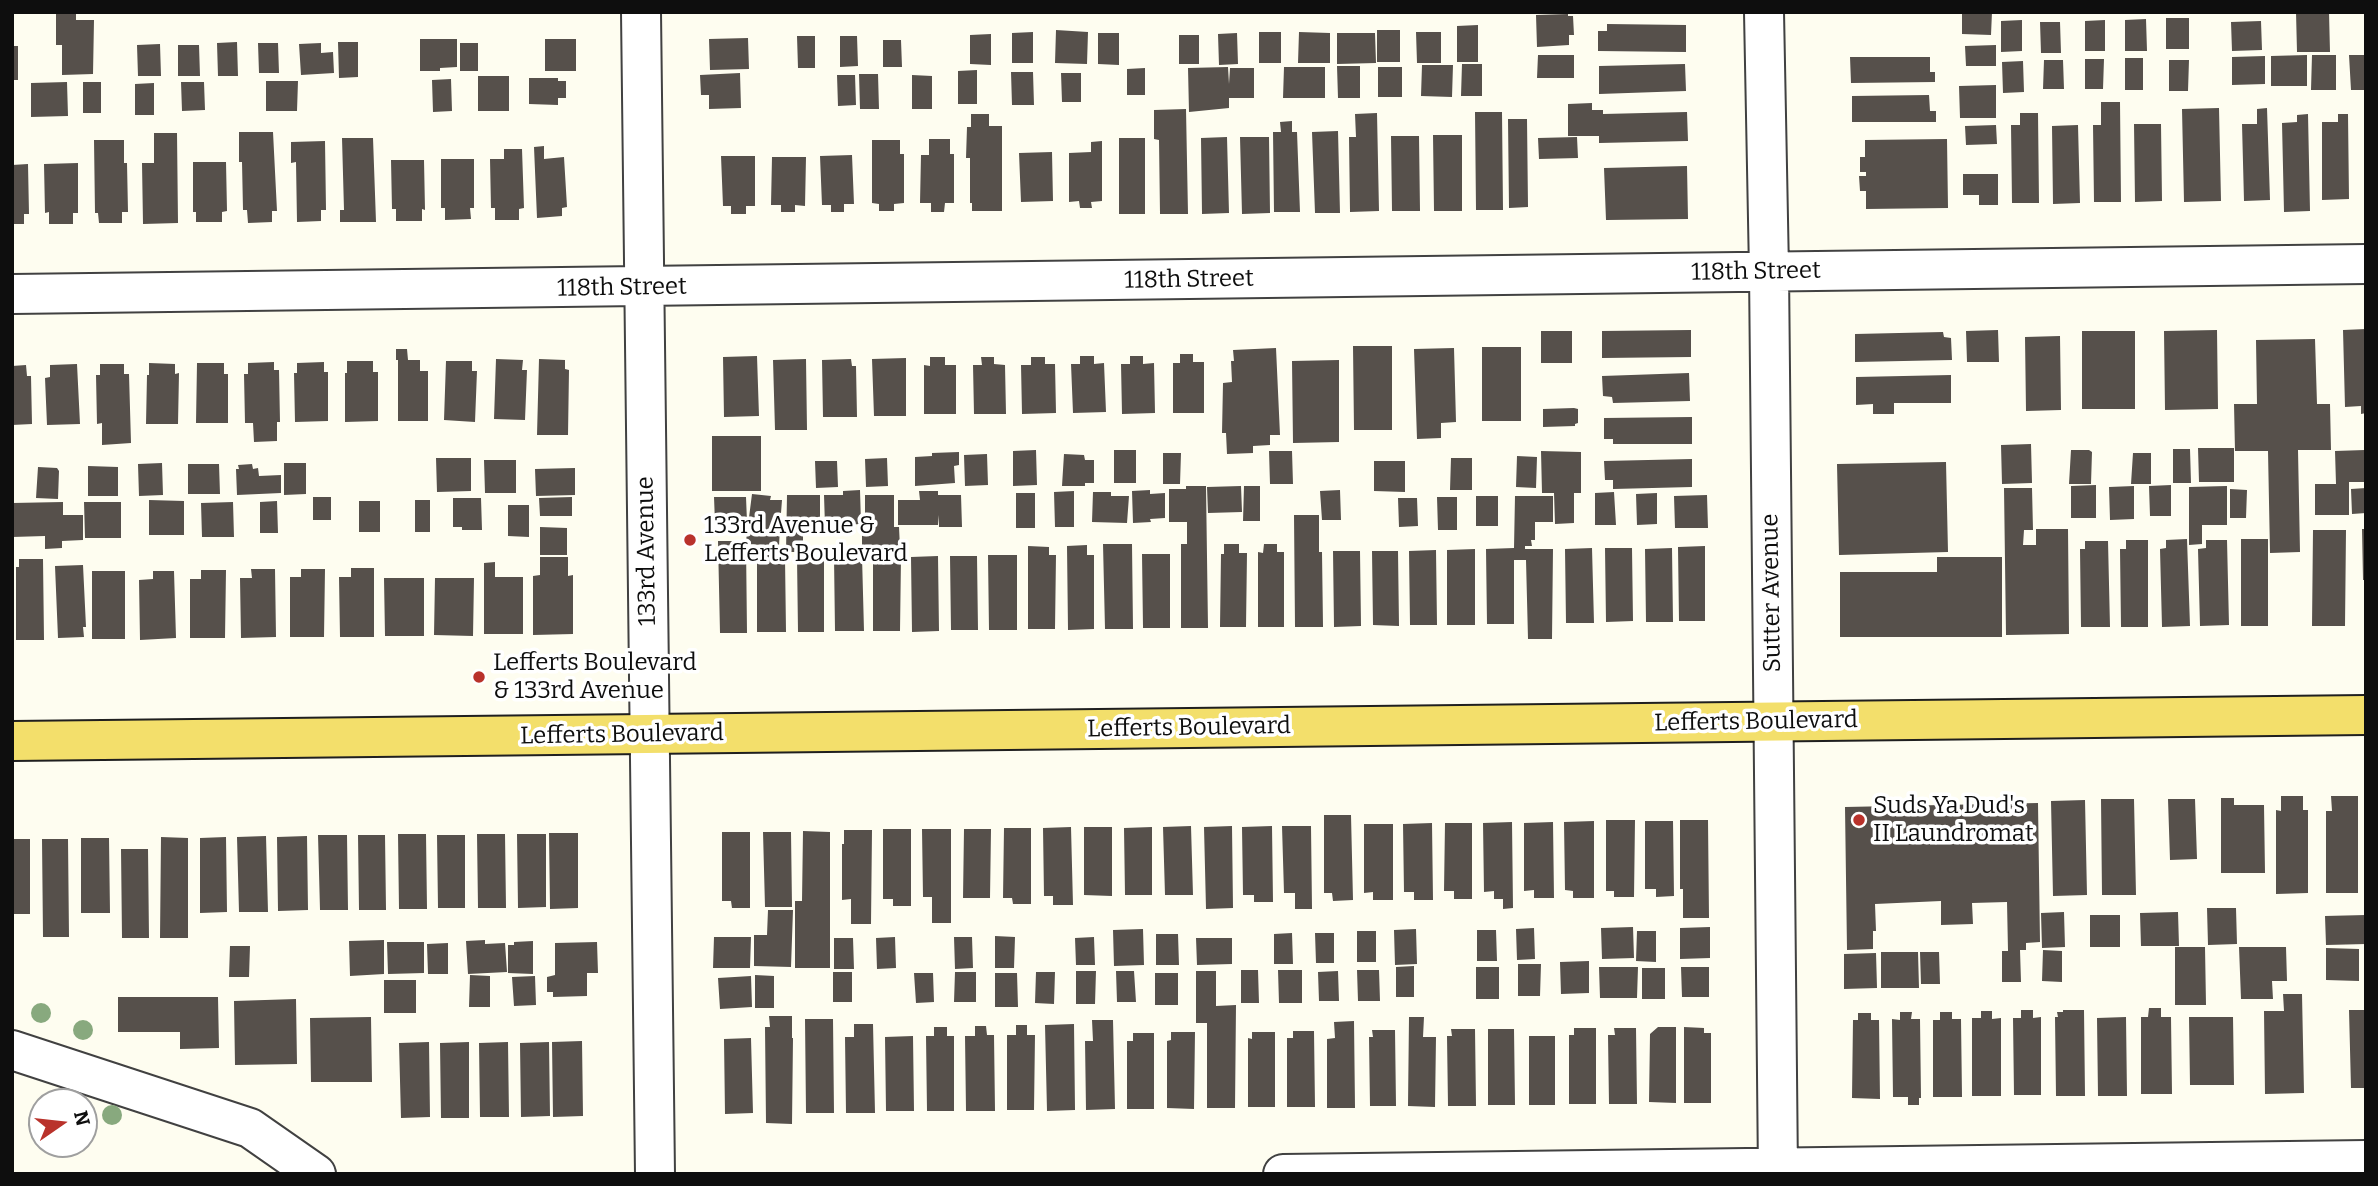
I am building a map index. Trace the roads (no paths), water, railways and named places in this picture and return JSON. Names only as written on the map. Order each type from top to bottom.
[{"type":"main road","name":"Lefferts Boulevard","points":[[12,741],[2366,715]]},
{"type":"street","name":"133rd Avenue","points":[[641,12],[655,1174]]},
{"type":"street","name":"Sutter Avenue","points":[[1764,12],[1778,1170]]},
{"type":"street","name":"118th Street","points":[[12,294],[2366,264]]},
{"type":"street","points":[[12,1050],[250,1128],[316,1174]]},
{"type":"street","points":[[1283,1174],[1778,1170],[2366,1160]]},
{"type":"place","name":"133rd Avenue & Lefferts Boulevard","points":[[690,540]]},
{"type":"place","name":"Lefferts Boulevard & 133rd Avenue","points":[[479,677]]},
{"type":"place","name":"Suds Ya Dud's II Laundromat","points":[[1859,820]]}]
